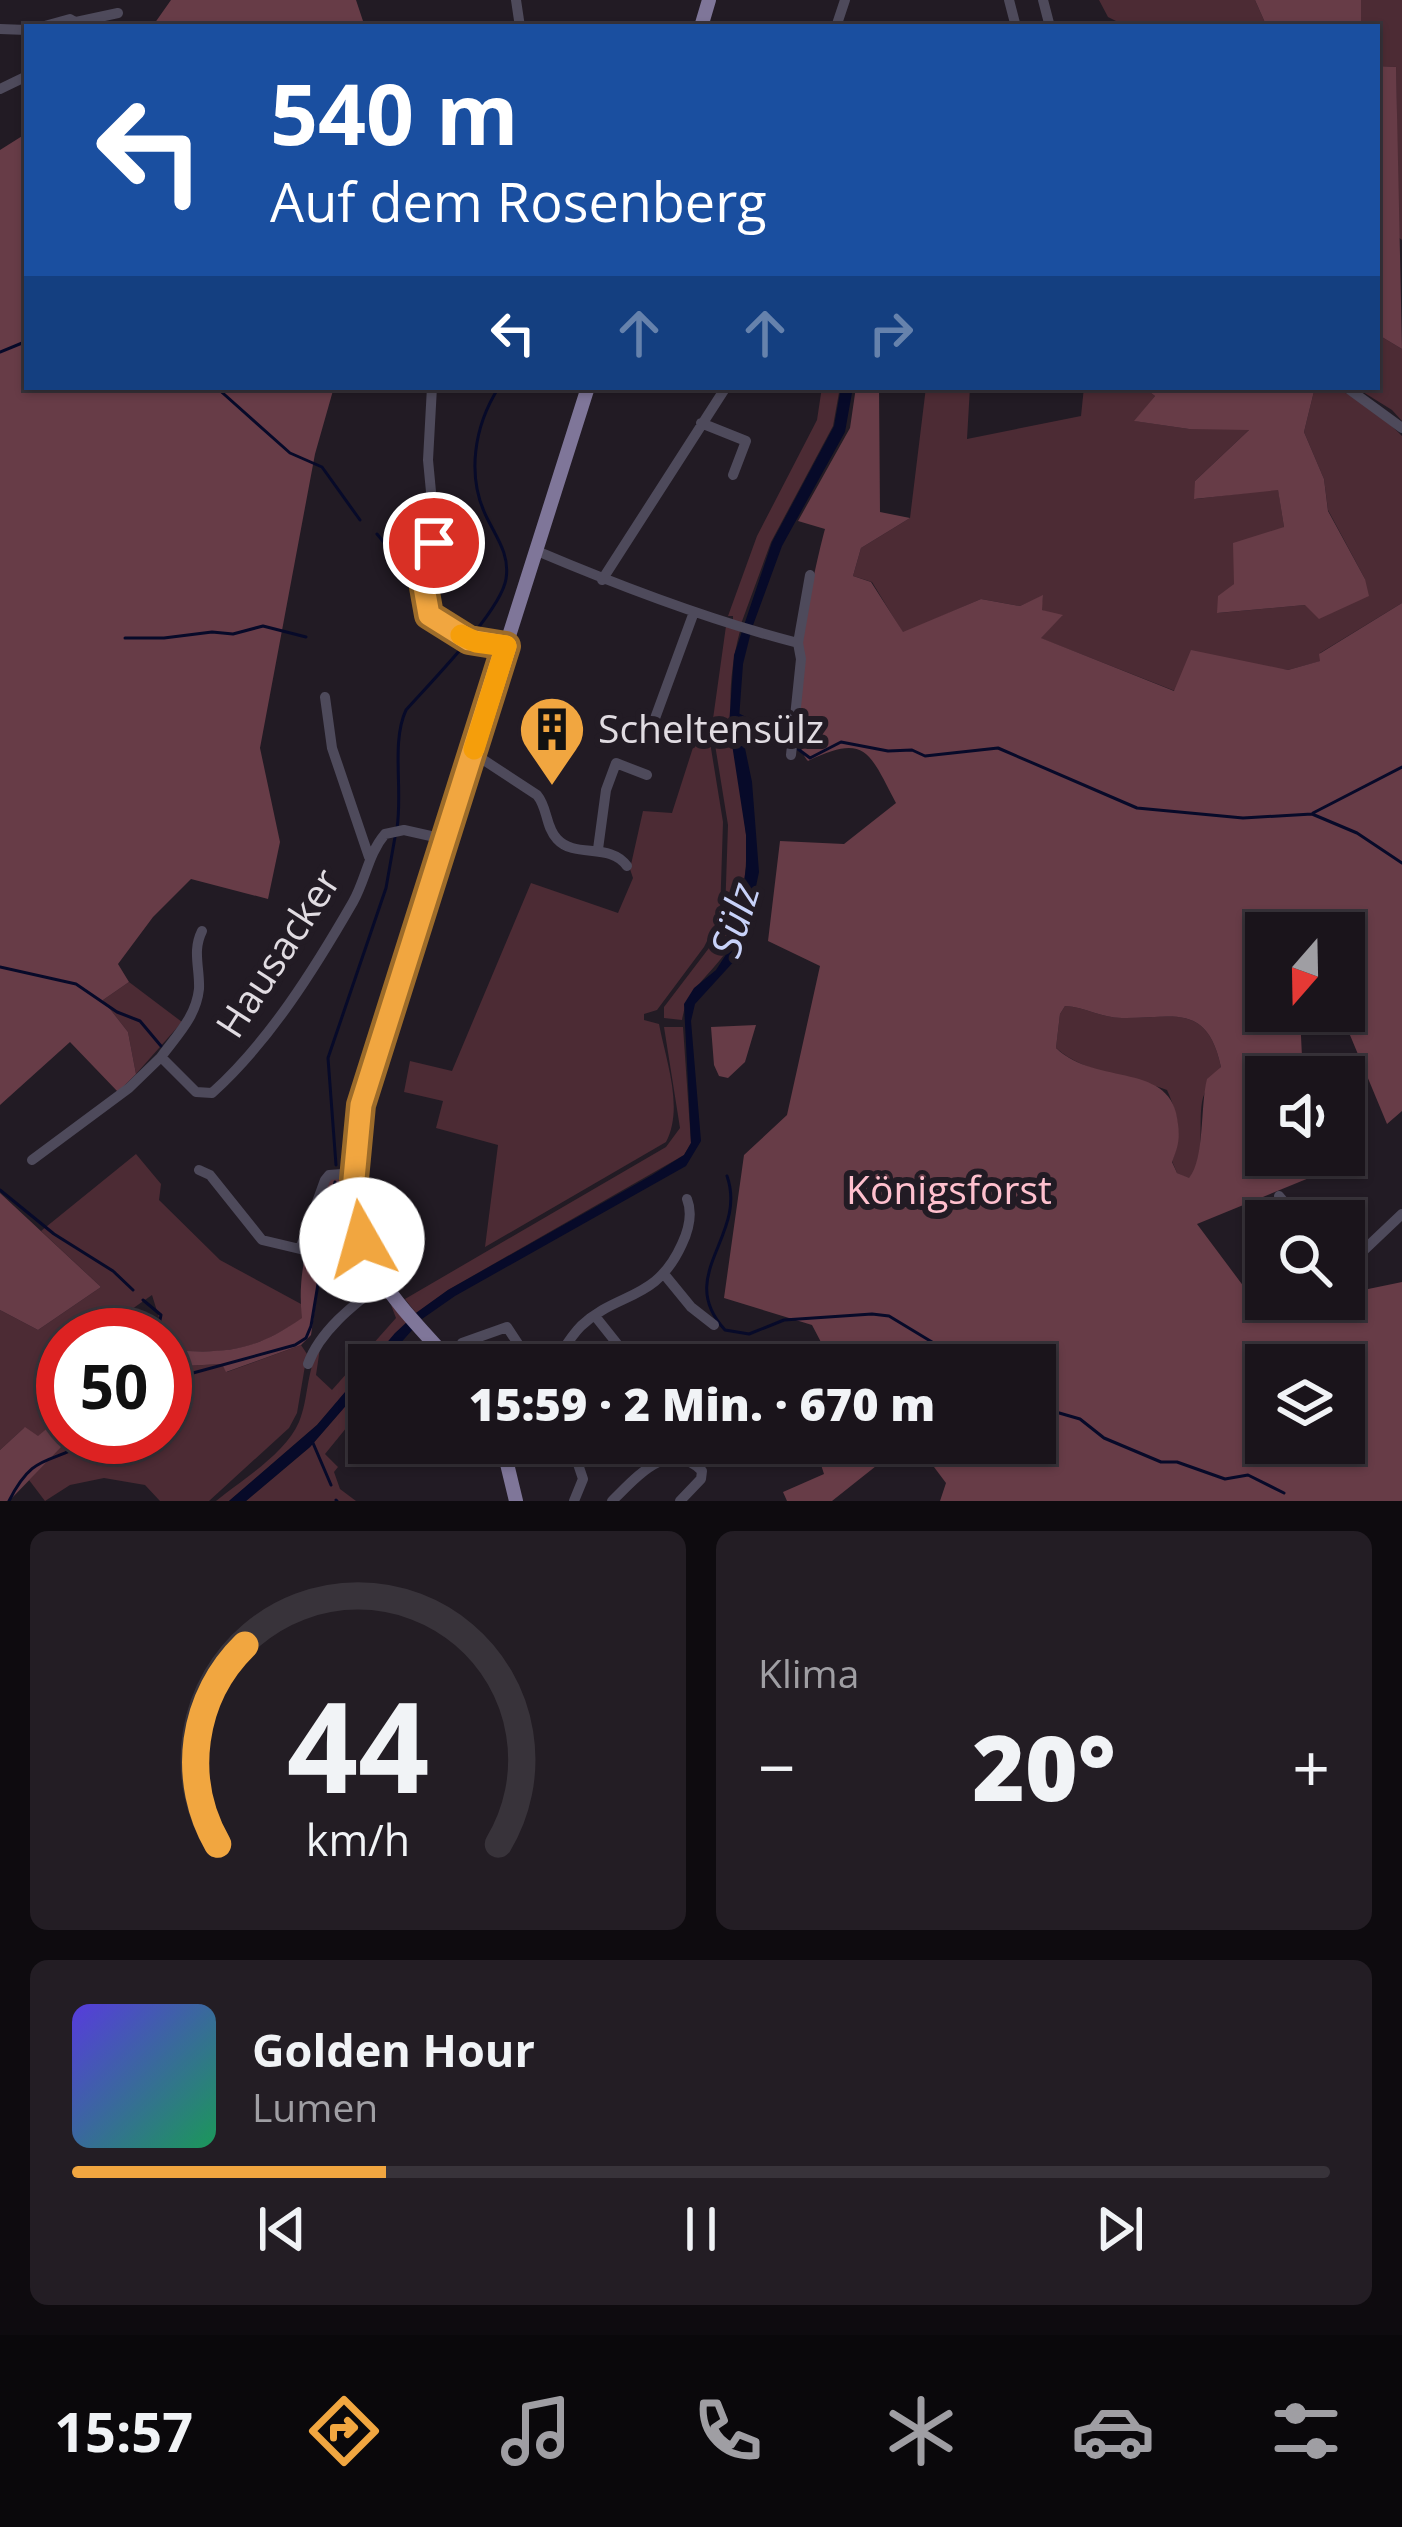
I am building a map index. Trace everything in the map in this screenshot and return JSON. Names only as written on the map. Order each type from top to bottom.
[{"type":"main road","points":[[435,1344],[383,1282],[359,1231],[356,1140],[364,1093],[587,390]]},
{"type":"main road","points":[[507,1464],[516,1501]]},
{"type":"street","points":[[49,24],[60,20],[78,24],[118,13]]},
{"type":"street","points":[[432,390],[428,460],[435,533],[425,580],[426,608],[434,620],[467,639],[506,646]]},
{"type":"street","points":[[602,580],[724,390]]},
{"type":"street","points":[[1350,390],[1402,428]]},
{"type":"street","points":[[701,423],[746,441],[733,475]]},
{"type":"street","points":[[536,551],[602,580],[798,644]]},
{"type":"street","points":[[791,754],[801,659],[798,644],[809,574]]},
{"type":"street","points":[[654,721],[694,612]]},
{"type":"street","points":[[325,697],[332,748],[369,857]]},
{"type":"street","points":[[473,753],[537,795],[557,839],[566,845],[598,849],[624,860],[627,866]]},
{"type":"street","points":[[598,849],[606,790],[616,763],[626,761],[647,775]]},
{"type":"street","name":"Hausacker","points":[[161,1057],[196,1092],[205,1094],[234,1073],[346,913],[369,857],[398,830],[444,839]]},
{"type":"street","name":"Hausacker","points":[[32,1160],[129,1088],[161,1057],[194,1013],[199,986],[195,944],[202,931]]},
{"type":"street","points":[[199,1170],[210,1175],[262,1240],[300,1249],[329,1175],[355,1173]]},
{"type":"street","points":[[1279,1196],[1282,1200]]},
{"type":"street","points":[[568,1344],[595,1316],[634,1297],[664,1274],[687,1231],[691,1209],[687,1198]]},
{"type":"street","points":[[1365,1249],[1402,1214]]},
{"type":"street","points":[[664,1274],[691,1307],[714,1325]]},
{"type":"street","points":[[308,1364],[314,1350],[352,1306],[383,1282]]},
{"type":"street","points":[[595,1316],[617,1344]]},
{"type":"street","points":[[462,1343],[507,1327],[518,1344]]},
{"type":"street","points":[[574,1501],[583,1479],[578,1464]]},
{"type":"street","points":[[612,1501],[652,1464]]},
{"type":"street","points":[[680,1501],[703,1475],[696,1464]]},
{"type":"shaded area","points":[[1099,0],[1255,0],[1266,24],[1122,24],[1108,17]]},
{"type":"shaded area","points":[[1361,0],[1402,0],[1402,240],[1398,237],[1396,67],[1380,66],[1380,24],[1361,24]]},
{"type":"shaded area","points":[[1380,336],[1402,349],[1402,421],[1360,390],[1380,390]]},
{"type":"shaded area","points":[[822,390],[839,390],[833,426],[771,542],[741,624],[733,622],[733,616],[728,616],[757,536],[817,420]]},
{"type":"shaded area","points":[[926,390],[970,390],[967,439],[1081,416],[1084,390],[1147,390],[1155,396],[1135,421],[1189,429],[1250,429],[1195,481],[1196,499],[1278,489],[1284,527],[1234,584],[1218,613],[1305,605],[1365,579],[1328,510],[1324,479],[1304,432],[1314,390],[1336,390],[1373,410],[1402,436],[1402,603],[1320,653],[1321,661],[1288,670],[1260,667],[1175,691],[1040,638],[1062,616],[1041,610],[1043,596],[1020,606],[981,599],[903,633],[872,582],[853,576],[861,548],[910,518]]},
{"type":"shaded area","points":[[726,626],[740,631],[731,709],[746,834],[740,918],[729,948],[693,993],[682,1020],[664,1018],[664,1007],[709,948],[725,913],[728,825],[712,726]]},
{"type":"shaded area","points":[[698,732],[709,736],[723,822],[720,915],[704,947],[657,1010],[644,1014],[644,1020],[659,1024],[672,1084],[673,1114],[666,1142],[485,1247],[498,1145],[436,1128],[443,1101],[404,1092],[410,1061],[452,1071],[531,883],[618,913],[633,878],[630,869],[643,811],[672,813]]},
{"type":"shaded area","points":[[129,982],[182,1022],[136,1074],[128,1032],[103,1000]]},
{"type":"shaded area","points":[[1065,1006],[1115,1018],[1185,1018],[1207,1032],[1221,1067],[1203,1097],[1200,1152],[1189,1179],[1177,1173],[1172,1161],[1178,1125],[1167,1090],[1094,1069],[1056,1048]]},
{"type":"shaded area","points":[[664,1027],[683,1027],[691,1143],[684,1155],[416,1313],[405,1299],[666,1147],[680,1128]]},
{"type":"shaded area","points":[[136,1154],[161,1184],[159,1200],[220,1260],[301,1304],[303,1318],[255,1344],[192,1351],[192,1308],[156,1308],[152,1295],[133,1308],[70,1308],[101,1287],[41,1231]]},
{"type":"shaded area","points":[[391,1305],[408,1321],[388,1344],[373,1344],[396,1318]]},
{"type":"shaded area","points":[[0,1310],[36,1329],[36,1436],[24,1428],[0,1450]]},
{"type":"shaded area","points":[[301,1345],[307,1354],[297,1413],[289,1428],[209,1501],[160,1501],[145,1485],[104,1478],[70,1485],[45,1501],[29,1480],[45,1464],[192,1464],[192,1366],[222,1364],[227,1372]]},
{"type":"shaded area","points":[[320,1348],[316,1375],[332,1390],[348,1372],[348,1390],[317,1425],[229,1501],[216,1501],[293,1434]]},
{"type":"shaded area","points":[[348,1403],[348,1426],[325,1454],[338,1467],[334,1472],[340,1489],[356,1501],[246,1501],[310,1447]]},
{"type":"green space","points":[[171,0],[356,0],[364,24],[154,24]]},
{"type":"green space","points":[[1255,0],[1361,0],[1361,24],[1266,24]]},
{"type":"green space","points":[[1380,66],[1396,67],[1402,349],[1380,336]]},
{"type":"green space","points":[[24,135],[24,390],[333,390],[315,454],[260,748],[280,842],[268,899],[191,879],[153,917],[118,964],[129,982],[103,1000],[128,1032],[136,1074],[118,1092],[70,1042],[0,1105],[0,150]]},
{"type":"green space","name":"Königsforst","points":[[856,390],[879,390],[880,512],[910,518],[861,548],[853,576],[871,582],[903,632],[981,599],[1020,606],[1043,595],[1042,610],[1063,615],[1041,638],[1174,691],[1191,650],[1288,670],[1320,661],[1319,654],[1402,603],[1402,1111],[1387,1124],[1365,1071],[1365,1056],[1359,1056],[1349,1032],[1365,1032],[1365,912],[1245,912],[1245,1032],[1301,1032],[1302,1056],[1245,1056],[1245,1176],[1309,1178],[1245,1200],[1245,1204],[1197,1224],[1245,1288],[1245,1320],[1365,1320],[1365,1290],[1402,1282],[1402,1501],[940,1501],[946,1483],[932,1464],[1056,1464],[1056,1344],[822,1344],[812,1325],[724,1298],[744,1155],[787,1115],[820,966],[768,941],[780,841],[844,844],[896,803],[864,752],[842,749],[808,761],[800,744],[797,685],[801,649],[825,529],[798,521],[850,428]],"holes":[[[1065,1006],[1115,1018],[1185,1018],[1207,1032],[1215,1046],[1221,1067],[1207,1079],[1198,1158],[1189,1178],[1177,1173],[1172,1162],[1178,1124],[1173,1104],[1162,1091],[1148,1082],[1073,1060],[1056,1048]]]},
{"type":"green space","points":[[1147,390],[1314,390],[1304,432],[1324,479],[1328,511],[1365,579],[1369,596],[1319,619],[1305,605],[1217,613],[1218,596],[1234,584],[1233,543],[1284,527],[1278,490],[1194,499],[1195,481],[1249,430],[1189,429],[1134,421],[1155,396]]},
{"type":"green space","points":[[756,1025],[745,1062],[728,1078],[719,1076],[711,1027]]},
{"type":"green space","points":[[341,1178],[331,1241],[325,1240],[311,1335],[301,1345],[226,1372],[222,1364],[192,1366],[192,1351],[254,1344],[302,1318],[303,1264],[330,1179]]},
{"type":"green space","points":[[0,1193],[101,1287],[70,1308],[36,1308],[36,1329],[0,1310]]},
{"type":"green space","points":[[25,1427],[36,1435],[36,1464],[45,1464],[9,1501],[0,1501],[0,1450]]},
{"type":"green space","points":[[821,1464],[879,1464],[832,1501],[787,1501],[783,1492],[824,1474]]},
{"type":"water","points":[[840,390],[852,390],[845,432],[782,546],[743,664],[739,719],[752,782],[759,872],[737,958],[695,1004],[691,1021],[701,1141],[686,1166],[422,1319],[416,1313],[448,1290],[652,1175],[684,1155],[691,1143],[684,1004],[734,942],[746,867],[746,835],[729,725],[734,655],[772,542],[834,426]]},
{"type":"water","points":[[408,1321],[414,1328],[400,1344],[386,1344]]},
{"type":"water","points":[[348,1388],[348,1403],[310,1447],[246,1501],[229,1501],[317,1425]]},
{"type":"waterway","points":[[0,352],[24,342]]},
{"type":"waterway","points":[[219,390],[290,453],[322,467],[360,520]]},
{"type":"waterway","points":[[397,828],[399,737],[406,710],[492,609],[506,579],[504,554],[480,502],[475,468],[479,435],[497,390]]},
{"type":"waterway","points":[[377,534],[387,546]]},
{"type":"waterway","points":[[125,638],[233,634],[263,626],[306,637]]},
{"type":"waterway","points":[[739,715],[789,741]]},
{"type":"waterway","points":[[798,749],[810,758],[841,742],[888,751],[912,750],[925,756],[998,748],[1137,808],[1243,818],[1312,814],[1357,833],[1402,863]]},
{"type":"waterway","points":[[1313,813],[1402,767]]},
{"type":"waterway","points":[[336,1165],[328,1058],[386,888],[395,837]]},
{"type":"waterway","points":[[0,967],[76,984],[117,1012],[140,1021],[161,1046]]},
{"type":"waterway","points":[[727,1176],[728,1218],[707,1291],[711,1310],[725,1330],[749,1334],[784,1320],[872,1314],[889,1316],[935,1344]]},
{"type":"waterway","points":[[192,1373],[306,1338],[335,1182]]},
{"type":"waterway","points":[[0,1190],[133,1290]]},
{"type":"waterway","points":[[143,1300],[153,1308]]},
{"type":"waterway","points":[[1056,1412],[1080,1419],[1104,1438],[1161,1462],[1177,1462],[1225,1479],[1248,1475],[1284,1493]]},
{"type":"waterway","points":[[313,1443],[331,1485]]},
{"type":"waterway","points":[[9,1501],[39,1464]]},
{"type":"slow traffic","points":[[461,635],[506,646],[474,749]]},
{"type":"place","name":"Scheltensülz","points":[[552,788]]},
{"type":"route","points":[[362,1240],[354,1179],[361,1105],[506,646],[469,640],[429,615],[424,587],[434,543]]},
{"type":"water label","name":"Sülz","points":[[735,920]]}]
